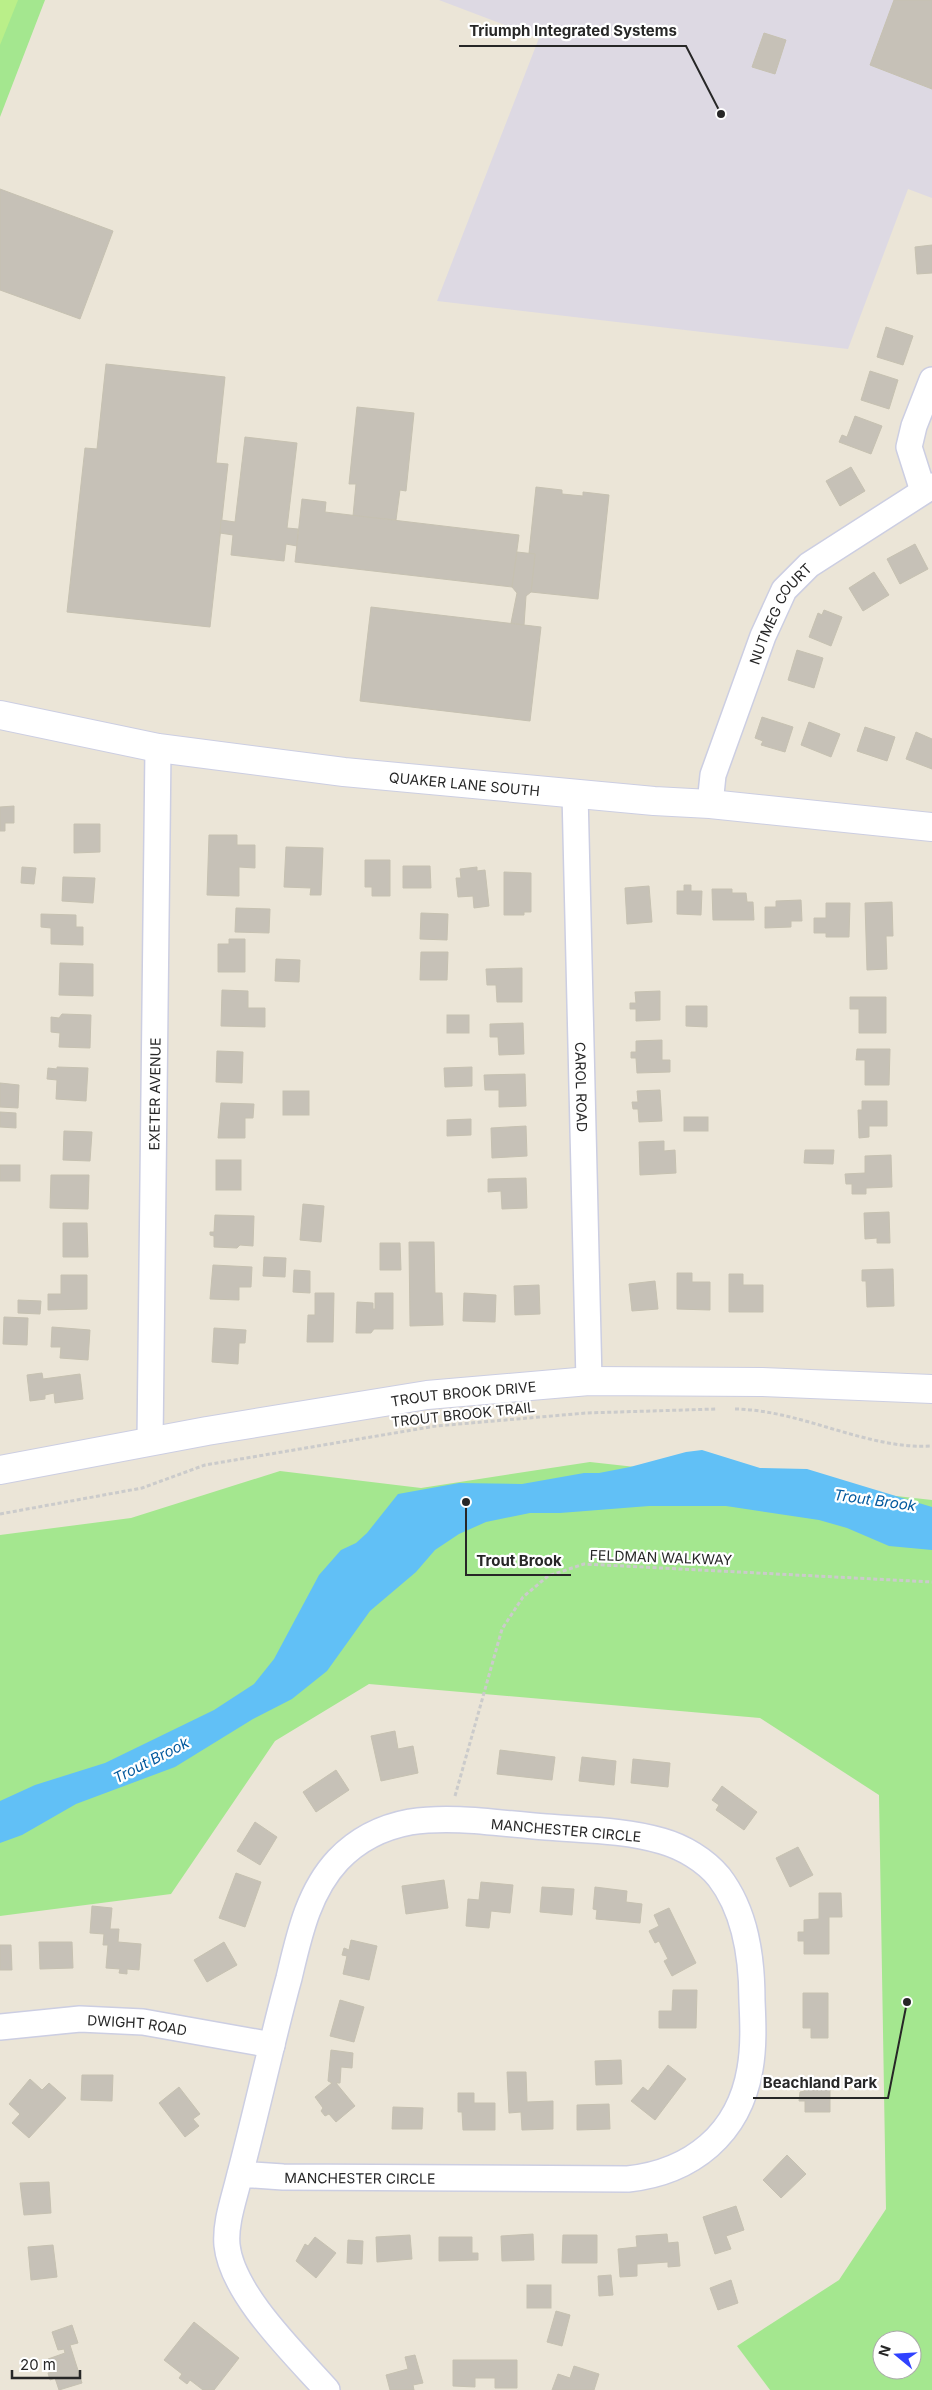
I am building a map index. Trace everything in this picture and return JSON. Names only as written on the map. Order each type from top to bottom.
[{"type":"main road","name":"QUAKER LANE SOUTH","points":[[0,715],[158,748],[344,772],[710,804],[932,827]]},
{"type":"main road","name":"TROUT BROOK DRIVE","points":[[0,1470],[150,1442],[427,1395],[589,1380],[762,1382],[932,1389]]},
{"type":"street","points":[[927,489],[909,447],[914,426],[932,380]]},
{"type":"street","name":"NUTMEG COURT","points":[[710,804],[713,775],[763,636],[784,590],[809,565],[927,489]]},
{"type":"street","name":"EXETER AVENUE","points":[[150,1442],[158,748]]},
{"type":"street","name":"CAROL ROAD","points":[[575,793],[589,1380]]},
{"type":"street","name":"MANCHESTER CIRCLE","points":[[240,2174],[283,2177],[628,2178],[667,2172],[690,2160],[710,2146],[724,2130],[744,2091],[752,2055],[753,2032],[748,1946],[738,1914],[727,1889],[718,1876],[690,1853],[662,1840],[625,1834],[449,1819],[410,1822],[387,1828],[362,1840],[341,1857],[327,1873],[314,1894],[306,1915],[240,2174],[228,2230],[227,2246],[242,2286],[257,2309],[327,2390]]},
{"type":"street","name":"DWIGHT ROAD","points":[[0,2027],[80,2018],[143,2022],[272,2044]]},
{"type":"path","name":"TROUT BROOK TRAIL","points":[[0,1514],[142,1488],[205,1465],[436,1426],[586,1413],[718,1409]]},
{"type":"path","points":[[726,1409],[758,1409],[798,1417],[858,1436],[932,1446]]},
{"type":"path","name":"FELDMAN WALKWAY","points":[[454,1799],[502,1629],[523,1597],[548,1576],[584,1564],[813,1574],[932,1582]]},
{"type":"shaded area","points":[[439,0],[932,0],[932,198],[908,189],[848,349],[437,301],[539,38]]},
{"type":"green space","points":[[0,0],[45,0],[0,117]]},
{"type":"green space","points":[[0,0],[18,0],[0,45]]},
{"type":"green space","points":[[590,1462],[932,1500],[932,2390],[770,2390],[737,2346],[839,2280],[886,2209],[879,1795],[760,1718],[369,1684],[275,1741],[171,1894],[0,1916],[0,1535],[131,1518],[280,1471],[421,1488]]},
{"type":"water","points":[[702,1450],[760,1468],[807,1469],[932,1507],[932,1550],[889,1546],[847,1528],[819,1520],[726,1506],[649,1506],[560,1513],[530,1513],[486,1522],[459,1534],[435,1550],[416,1572],[370,1611],[327,1671],[292,1699],[253,1719],[175,1767],[76,1804],[22,1835],[0,1843],[0,1801],[35,1785],[105,1763],[214,1710],[254,1684],[274,1659],[319,1575],[341,1550],[356,1543],[367,1533],[398,1494],[459,1483],[522,1484],[584,1473],[599,1473],[686,1452]]},
{"type":"building","points":[[894,0],[932,0],[932,89],[870,65]]},
{"type":"building","points":[[764,33],[786,40],[775,74],[752,67]]},
{"type":"building","points":[[0,189],[113,231],[80,319],[0,290]]},
{"type":"building","points":[[932,245],[932,273],[917,274],[915,247]]},
{"type":"building","points":[[886,327],[913,336],[903,365],[877,357]]},
{"type":"building","points":[[106,364],[225,377],[216,463],[228,464],[210,627],[67,612],[85,448],[97,449]]},
{"type":"building","points":[[870,371],[898,380],[889,409],[861,400]]},
{"type":"building","points":[[357,407],[414,413],[406,491],[400,490],[396,520],[353,516],[356,484],[349,484]]},
{"type":"building","points":[[855,416],[882,426],[871,454],[839,442],[842,435],[847,437]]},
{"type":"building","points":[[245,437],[297,443],[287,528],[298,529],[297,546],[286,544],[284,561],[231,555],[233,535],[220,533],[221,520],[235,522]]},
{"type":"building","points":[[851,467],[865,491],[840,506],[826,481]]},
{"type":"building","points":[[536,487],[562,490],[562,494],[583,496],[583,492],[609,495],[598,599],[531,592],[535,554],[529,553]]},
{"type":"building","points":[[302,499],[326,502],[325,512],[519,535],[512,587],[295,562]]},
{"type":"building","points":[[915,544],[928,569],[900,584],[887,559]]},
{"type":"building","points":[[517,552],[535,554],[531,592],[526,596],[524,625],[511,623],[517,593],[512,587]]},
{"type":"building","points":[[874,572],[889,595],[863,611],[849,588]]},
{"type":"building","points":[[371,607],[541,627],[530,721],[360,701]]},
{"type":"building","points":[[824,610],[842,617],[831,646],[809,637],[818,613],[822,615]]},
{"type":"building","points":[[797,650],[823,658],[814,688],[788,680]]},
{"type":"building","points":[[762,717],[793,727],[785,752],[761,745],[763,741],[755,738]]},
{"type":"building","points":[[809,722],[840,734],[831,757],[801,745]]},
{"type":"building","points":[[865,727],[895,737],[887,761],[857,751]]},
{"type":"building","points":[[916,732],[932,739],[932,769],[906,759]]},
{"type":"building","points":[[14,806],[14,823],[5,823],[5,831],[0,831],[0,807]]},
{"type":"building","points":[[74,824],[100,824],[100,852],[74,853]]},
{"type":"building","points":[[209,835],[237,835],[237,845],[255,845],[255,868],[239,867],[239,896],[207,895]]},
{"type":"building","points":[[286,847],[323,848],[321,895],[310,895],[311,888],[284,887]]},
{"type":"building","points":[[365,860],[390,860],[390,896],[372,896],[372,887],[365,887]]},
{"type":"building","points":[[403,866],[430,866],[431,888],[403,888]]},
{"type":"building","points":[[22,867],[36,868],[34,884],[21,883]]},
{"type":"building","points":[[477,867],[477,871],[485,870],[489,906],[474,908],[473,896],[458,897],[456,878],[461,878],[460,869]]},
{"type":"building","points":[[504,872],[531,873],[531,912],[524,912],[524,915],[504,915]]},
{"type":"building","points":[[63,877],[95,878],[93,903],[62,901]]},
{"type":"building","points":[[684,885],[691,885],[691,891],[702,891],[701,915],[677,914],[677,891],[684,891]]},
{"type":"building","points":[[649,886],[652,922],[627,924],[625,888]]},
{"type":"building","points":[[712,889],[732,889],[732,893],[746,893],[747,902],[753,902],[754,920],[713,920]]},
{"type":"building","points":[[801,900],[802,921],[791,921],[791,927],[765,928],[765,907],[776,907],[776,901]]},
{"type":"building","points":[[892,902],[893,936],[886,936],[887,969],[867,970],[865,903]]},
{"type":"building","points":[[826,903],[850,903],[849,937],[826,937],[826,933],[814,933],[814,918],[826,918]]},
{"type":"building","points":[[236,908],[270,909],[269,933],[235,932]]},
{"type":"building","points":[[421,913],[448,914],[447,940],[420,939]]},
{"type":"building","points":[[41,914],[76,915],[76,927],[83,927],[83,945],[51,944],[51,928],[41,927]]},
{"type":"building","points":[[229,939],[245,939],[245,972],[218,972],[218,944],[229,944]]},
{"type":"building","points":[[421,952],[448,952],[447,980],[420,980]]},
{"type":"building","points":[[276,959],[300,960],[299,982],[275,981]]},
{"type":"building","points":[[60,963],[93,964],[93,996],[59,995]]},
{"type":"building","points":[[522,968],[522,1002],[497,1002],[496,985],[487,985],[486,969]]},
{"type":"building","points":[[222,990],[248,991],[248,1008],[265,1008],[265,1027],[221,1026]]},
{"type":"building","points":[[660,991],[660,1020],[636,1021],[636,1009],[630,1009],[630,1003],[636,1003],[635,992]]},
{"type":"building","points":[[850,997],[886,997],[886,1033],[859,1033],[859,1009],[850,1009]]},
{"type":"building","points":[[686,1006],[707,1006],[707,1027],[686,1026]]},
{"type":"building","points":[[62,1014],[91,1015],[90,1048],[59,1047],[60,1033],[51,1032],[51,1017],[59,1018]]},
{"type":"building","points":[[447,1015],[469,1015],[469,1033],[447,1033]]},
{"type":"building","points":[[523,1023],[524,1054],[499,1055],[498,1037],[490,1037],[490,1024]]},
{"type":"building","points":[[662,1040],[662,1060],[670,1060],[670,1072],[637,1073],[636,1058],[631,1058],[631,1052],[636,1052],[636,1041]]},
{"type":"building","points":[[857,1049],[890,1049],[889,1085],[865,1085],[865,1060],[856,1060]]},
{"type":"building","points":[[217,1051],[243,1052],[242,1083],[216,1082]]},
{"type":"building","points":[[57,1067],[88,1068],[86,1101],[56,1099],[57,1080],[47,1079],[48,1068],[57,1069]]},
{"type":"building","points":[[472,1067],[472,1086],[445,1087],[444,1068]]},
{"type":"building","points":[[525,1074],[526,1106],[499,1107],[499,1090],[485,1090],[484,1075]]},
{"type":"building","points":[[0,1083],[19,1085],[18,1108],[0,1107]]},
{"type":"building","points":[[660,1090],[662,1121],[639,1122],[638,1109],[633,1109],[632,1102],[638,1102],[637,1091]]},
{"type":"building","points":[[283,1091],[309,1091],[309,1115],[283,1115]]},
{"type":"building","points":[[862,1101],[887,1101],[887,1126],[869,1126],[869,1137],[859,1138],[858,1110],[862,1110]]},
{"type":"building","points":[[221,1103],[254,1104],[253,1118],[245,1118],[245,1138],[218,1138]]},
{"type":"building","points":[[0,1112],[16,1113],[16,1128],[0,1127]]},
{"type":"building","points":[[684,1117],[708,1117],[708,1131],[684,1131]]},
{"type":"building","points":[[471,1119],[471,1135],[447,1136],[447,1120]]},
{"type":"building","points":[[526,1126],[527,1156],[492,1158],[491,1128]]},
{"type":"building","points":[[64,1131],[92,1132],[90,1161],[63,1160]]},
{"type":"building","points":[[664,1141],[664,1151],[675,1150],[676,1173],[640,1175],[639,1142]]},
{"type":"building","points":[[805,1150],[834,1150],[833,1164],[804,1163]]},
{"type":"building","points":[[891,1155],[892,1187],[866,1188],[866,1194],[852,1194],[852,1184],[846,1184],[845,1174],[865,1173],[865,1156]]},
{"type":"building","points":[[216,1160],[241,1160],[241,1190],[216,1190]]},
{"type":"building","points":[[0,1165],[20,1165],[20,1181],[0,1181]]},
{"type":"building","points":[[51,1175],[89,1175],[88,1209],[50,1208]]},
{"type":"building","points":[[526,1178],[527,1208],[502,1209],[501,1191],[488,1192],[488,1179]]},
{"type":"building","points":[[303,1204],[324,1206],[321,1242],[300,1240]]},
{"type":"building","points":[[889,1212],[890,1243],[877,1243],[877,1238],[865,1239],[864,1213]]},
{"type":"building","points":[[215,1215],[254,1216],[253,1246],[240,1245],[237,1248],[214,1247],[214,1236],[210,1235],[210,1232],[214,1232]]},
{"type":"building","points":[[63,1223],[87,1223],[88,1257],[63,1257]]},
{"type":"building","points":[[409,1242],[434,1242],[435,1293],[442,1293],[443,1325],[410,1326]]},
{"type":"building","points":[[380,1243],[400,1243],[401,1270],[380,1270]]},
{"type":"building","points":[[264,1257],[286,1258],[285,1277],[263,1276]]},
{"type":"building","points":[[213,1265],[252,1267],[251,1287],[239,1287],[239,1300],[210,1299]]},
{"type":"building","points":[[893,1269],[894,1306],[867,1307],[866,1281],[862,1281],[862,1270]]},
{"type":"building","points":[[294,1270],[310,1271],[310,1293],[293,1292]]},
{"type":"building","points":[[677,1273],[692,1273],[692,1282],[710,1282],[710,1310],[677,1309]]},
{"type":"building","points":[[729,1274],[743,1274],[743,1285],[763,1285],[763,1312],[729,1312]]},
{"type":"building","points":[[61,1275],[87,1275],[87,1309],[48,1310],[48,1294],[61,1294]]},
{"type":"building","points":[[655,1281],[658,1309],[632,1311],[629,1284]]},
{"type":"building","points":[[539,1285],[540,1314],[515,1315],[514,1286]]},
{"type":"building","points":[[315,1293],[334,1293],[333,1342],[307,1342],[308,1315],[315,1315]]},
{"type":"building","points":[[375,1293],[393,1293],[393,1329],[374,1329],[371,1333],[356,1333],[357,1302],[373,1303],[373,1309],[375,1309]]},
{"type":"building","points":[[464,1293],[496,1295],[495,1322],[463,1321]]},
{"type":"building","points":[[18,1300],[41,1301],[40,1314],[18,1313]]},
{"type":"building","points":[[4,1317],[28,1318],[27,1345],[3,1344]]},
{"type":"building","points":[[52,1327],[90,1330],[88,1360],[60,1358],[61,1347],[51,1347]]},
{"type":"building","points":[[214,1328],[246,1330],[245,1343],[239,1343],[238,1364],[212,1362]]},
{"type":"building","points":[[42,1373],[43,1379],[80,1374],[83,1399],[55,1403],[54,1393],[45,1395],[45,1399],[30,1401],[27,1375]]},
{"type":"building","points":[[395,1731],[398,1749],[413,1746],[418,1773],[381,1781],[371,1736]]},
{"type":"building","points":[[500,1750],[555,1757],[552,1780],[497,1774]]},
{"type":"building","points":[[582,1757],[616,1761],[614,1785],[579,1781]]},
{"type":"building","points":[[633,1759],[670,1763],[668,1787],[631,1783]]},
{"type":"building","points":[[336,1770],[349,1790],[316,1812],[303,1792]]},
{"type":"building","points":[[722,1786],[757,1812],[744,1830],[716,1810],[719,1805],[712,1800]]},
{"type":"building","points":[[255,1822],[277,1837],[260,1865],[237,1851]]},
{"type":"building","points":[[798,1847],[813,1875],[790,1887],[776,1858]]},
{"type":"building","points":[[236,1873],[261,1882],[245,1927],[219,1918]]},
{"type":"building","points":[[444,1880],[448,1908],[406,1914],[402,1886]]},
{"type":"building","points":[[481,1882],[513,1885],[510,1913],[491,1911],[489,1928],[466,1926],[468,1899],[479,1900]]},
{"type":"building","points":[[542,1887],[574,1889],[572,1915],[540,1912]]},
{"type":"building","points":[[595,1887],[627,1891],[626,1902],[642,1904],[640,1923],[596,1919],[597,1910],[593,1909]]},
{"type":"building","points":[[819,1893],[841,1893],[842,1917],[829,1917],[829,1954],[804,1954],[804,1941],[798,1941],[798,1932],[804,1932],[804,1920],[819,1919]]},
{"type":"building","points":[[92,1906],[112,1908],[110,1929],[119,1929],[118,1942],[141,1944],[139,1970],[127,1969],[127,1974],[119,1973],[120,1969],[106,1968],[108,1945],[103,1945],[104,1934],[90,1933]]},
{"type":"building","points":[[669,1908],[696,1963],[672,1976],[664,1961],[668,1959],[659,1941],[655,1943],[649,1931],[659,1926],[654,1915]]},
{"type":"building","points":[[351,1940],[377,1946],[369,1980],[343,1974],[347,1956],[342,1955],[344,1948],[349,1950]]},
{"type":"building","points":[[39,1942],[72,1942],[73,1968],[40,1969]]},
{"type":"building","points":[[224,1942],[237,1965],[207,1982],[194,1960]]},
{"type":"building","points":[[0,1945],[11,1945],[12,1970],[0,1970]]},
{"type":"building","points":[[673,1990],[697,1990],[696,2028],[659,2028],[659,2011],[672,2011]]},
{"type":"building","points":[[803,1993],[828,1993],[828,2038],[811,2038],[811,2028],[803,2028]]},
{"type":"building","points":[[340,2000],[364,2007],[354,2042],[330,2036]]},
{"type":"building","points":[[331,2050],[353,2053],[352,2068],[341,2067],[340,2083],[336,2083],[355,2106],[336,2122],[329,2114],[325,2116],[321,2111],[323,2108],[315,2097],[332,2083],[328,2081]]},
{"type":"building","points":[[621,2060],[622,2084],[596,2085],[595,2061]]},
{"type":"building","points":[[668,2065],[686,2079],[655,2120],[631,2101],[643,2087],[648,2091]]},
{"type":"building","points":[[507,2072],[526,2072],[527,2102],[553,2101],[553,2129],[522,2130],[521,2112],[509,2113]]},
{"type":"building","points":[[82,2075],[113,2075],[112,2101],[81,2100]]},
{"type":"building","points":[[30,2079],[42,2090],[49,2083],[66,2098],[29,2138],[12,2123],[20,2114],[9,2104]]},
{"type":"building","points":[[805,2083],[830,2083],[830,2112],[805,2112],[805,2101],[799,2101],[800,2092],[805,2091]]},
{"type":"building","points":[[179,2087],[200,2114],[193,2119],[199,2126],[185,2137],[159,2103]]},
{"type":"building","points":[[458,2093],[474,2093],[474,2103],[495,2103],[495,2130],[463,2130],[462,2112],[458,2112]]},
{"type":"building","points":[[609,2104],[610,2129],[577,2130],[577,2105]]},
{"type":"building","points":[[393,2107],[423,2108],[422,2129],[392,2129]]},
{"type":"building","points":[[787,2155],[806,2174],[781,2198],[763,2180]]},
{"type":"building","points":[[49,2182],[51,2213],[24,2215],[20,2183]]},
{"type":"building","points":[[736,2206],[744,2230],[726,2236],[731,2249],[715,2254],[703,2217]]},
{"type":"building","points":[[533,2234],[534,2260],[502,2261],[501,2236]]},
{"type":"building","points":[[667,2234],[668,2243],[678,2242],[680,2266],[668,2267],[668,2262],[637,2264],[637,2276],[620,2277],[618,2249],[637,2247],[636,2236]]},
{"type":"building","points":[[410,2235],[412,2259],[377,2262],[376,2237]]},
{"type":"building","points":[[563,2235],[597,2235],[597,2263],[562,2263]]},
{"type":"building","points":[[315,2237],[336,2253],[316,2278],[296,2261],[305,2244],[308,2246]]},
{"type":"building","points":[[439,2237],[472,2237],[472,2253],[478,2253],[478,2260],[439,2261]]},
{"type":"building","points":[[348,2240],[363,2241],[362,2264],[347,2263]]},
{"type":"building","points":[[53,2245],[57,2277],[31,2280],[28,2247]]},
{"type":"building","points":[[611,2275],[613,2295],[599,2296],[598,2276]]},
{"type":"building","points":[[731,2280],[738,2303],[718,2310],[710,2288]]},
{"type":"building","points":[[527,2285],[551,2285],[551,2308],[527,2308]]},
{"type":"building","points":[[556,2311],[570,2315],[562,2346],[547,2342]]},
{"type":"building","points":[[194,2322],[239,2358],[214,2390],[203,2390],[190,2380],[187,2384],[179,2378],[182,2374],[164,2360]]},
{"type":"building","points":[[72,2325],[78,2343],[70,2345],[82,2383],[59,2390],[55,2378],[50,2380],[48,2373],[53,2372],[48,2359],[65,2353],[64,2349],[58,2350],[52,2332]]},
{"type":"building","points":[[415,2355],[423,2383],[413,2385],[414,2390],[390,2390],[386,2375],[408,2369],[405,2357]]},
{"type":"building","points":[[453,2360],[517,2360],[517,2388],[495,2388],[495,2378],[475,2378],[475,2387],[453,2386]]},
{"type":"building","points":[[574,2366],[599,2374],[594,2390],[552,2390],[558,2374],[570,2378]]},
{"type":"place","name":"Triumph Integrated Systems","points":[[721,114]]},
{"type":"place","name":"Trout Brook","points":[[466,1502]]},
{"type":"place","name":"Beachland Park","points":[[907,2002]]}]
